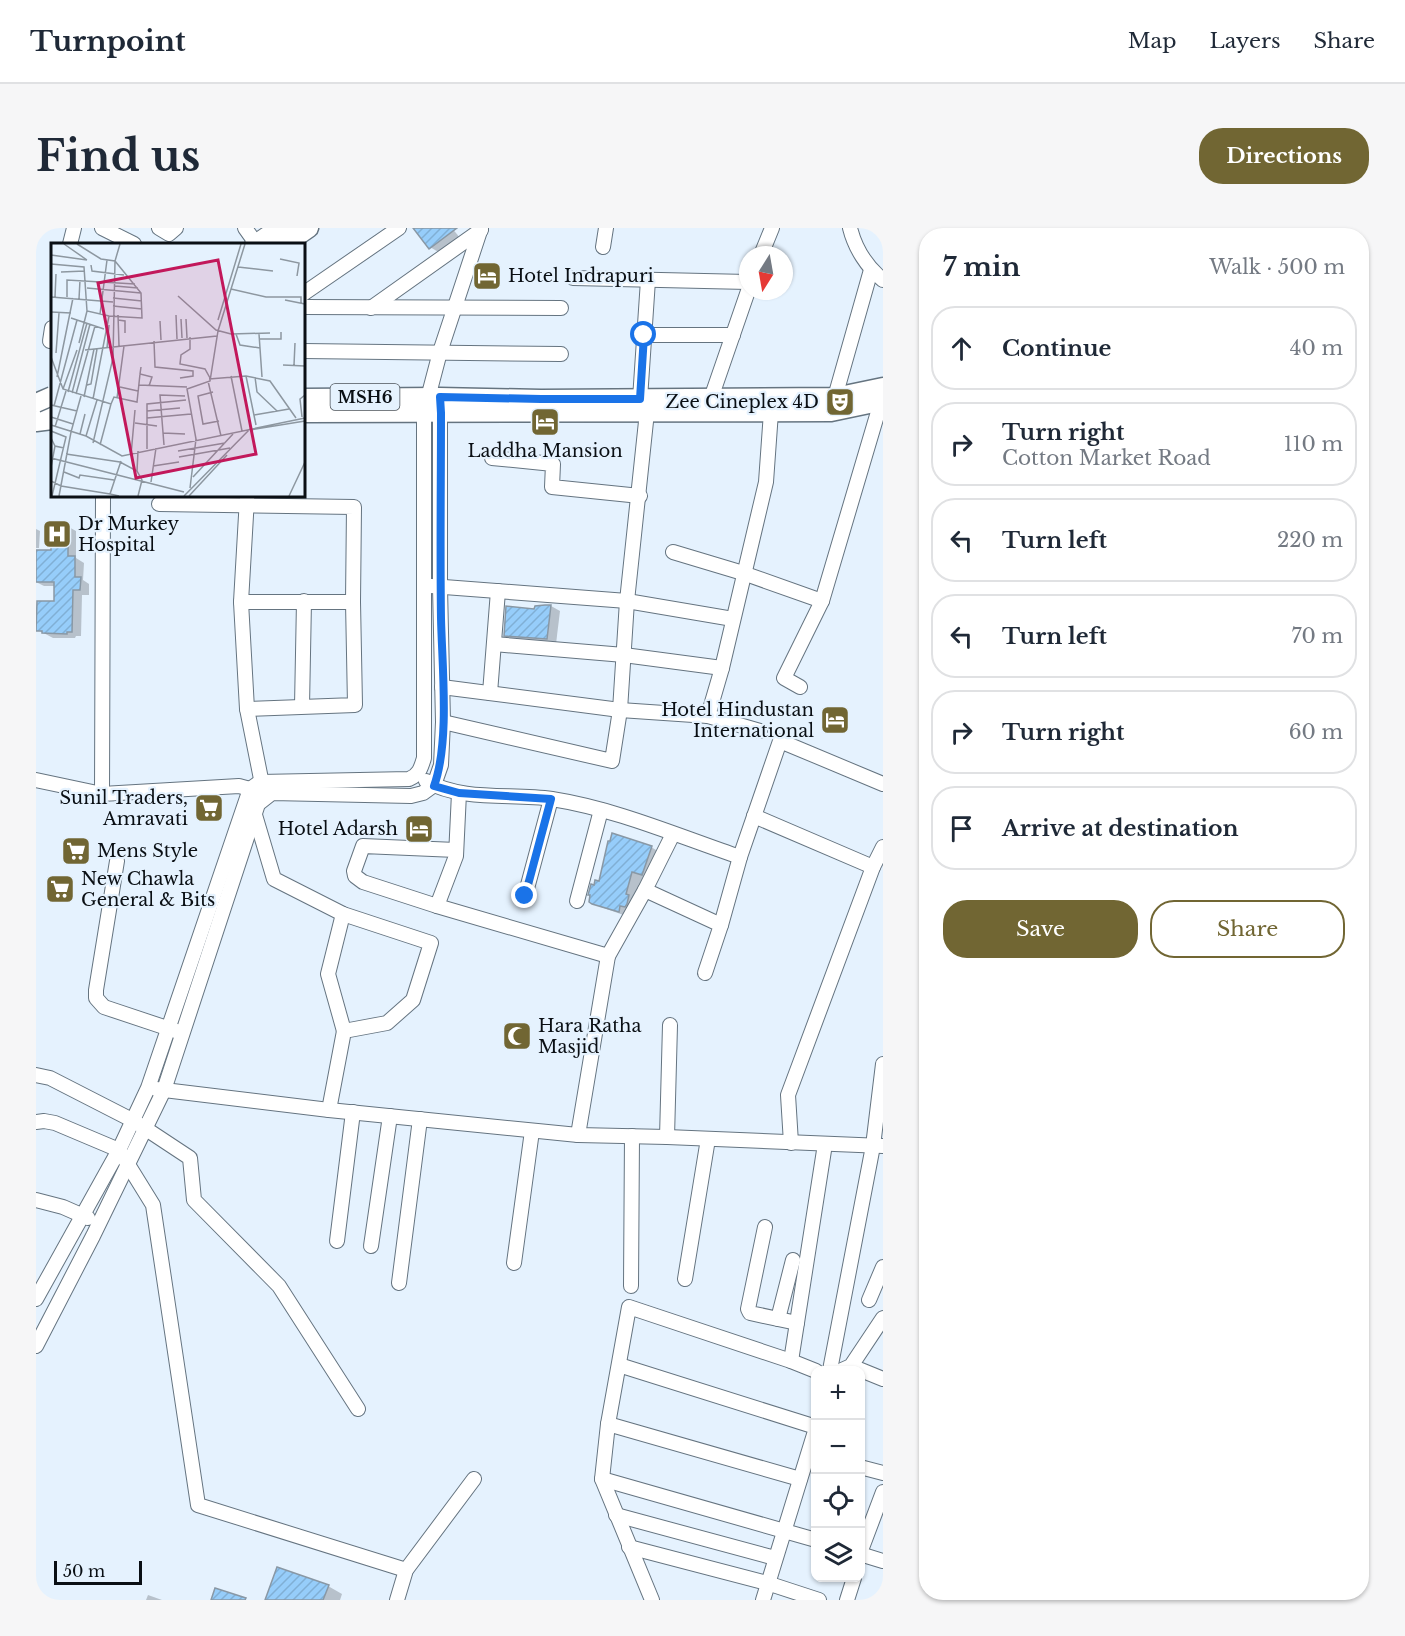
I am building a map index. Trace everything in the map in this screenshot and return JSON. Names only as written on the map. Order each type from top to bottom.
[{"type":"main road","points":[[261,243],[291,228]]},
{"type":"main road","points":[[287,243],[309,228]]},
{"type":"main road","name":"MSH6","points":[[709,405],[771,412],[833,405],[883,396]]},
{"type":"main road","points":[[36,401],[51,398]]},
{"type":"main road","name":"MSH6","points":[[304,398],[541,399],[644,405],[833,405]]},
{"type":"main road","name":"MSH6","points":[[304,413],[433,400]]},
{"type":"main road","points":[[36,412],[51,406]]},
{"type":"main road","points":[[36,422],[51,420]]},
{"type":"street","points":[[70,243],[74,228]]},
{"type":"street","points":[[102,228],[132,243]]},
{"type":"street","points":[[159,228],[169,234],[176,228]]},
{"type":"street","points":[[245,228],[258,243]]},
{"type":"street","points":[[260,243],[275,228]]},
{"type":"street","points":[[298,243],[320,228]]},
{"type":"street","points":[[304,293],[399,228]]},
{"type":"street","points":[[603,247],[606,228]]},
{"type":"street","points":[[765,246],[772,228]]},
{"type":"street","points":[[850,228],[853,240],[871,270],[883,280]]},
{"type":"street","points":[[371,308],[481,229]]},
{"type":"street","points":[[36,780],[102,794],[409,779],[417,776],[424,758],[426,684],[423,585],[433,400],[440,352],[481,229]]},
{"type":"street","points":[[833,405],[871,270]]},
{"type":"street","points":[[573,278],[739,282]]},
{"type":"street","points":[[443,722],[612,761],[620,710],[627,601],[640,496],[644,335],[648,280]]},
{"type":"street","points":[[709,405],[745,300]]},
{"type":"street","points":[[304,307],[561,308]]},
{"type":"street","points":[[644,335],[733,335]]},
{"type":"street","points":[[304,351],[561,354]]},
{"type":"street","points":[[800,687],[784,678],[822,601],[883,396]]},
{"type":"street","points":[[36,1346],[128,1164],[148,1088],[169,1028],[256,805],[272,793],[411,796],[423,793],[434,786],[441,765],[443,722],[433,400]]},
{"type":"street","points":[[36,422],[51,407]]},
{"type":"street","points":[[708,716],[722,668],[766,482],[771,412]]},
{"type":"street","points":[[492,458],[554,464],[552,487],[640,496]]},
{"type":"street","points":[[102,794],[103,496]]},
{"type":"street","points":[[159,504],[247,500],[354,507],[353,602],[356,705],[247,709]]},
{"type":"street","points":[[247,500],[241,602],[247,709],[256,805],[274,879],[342,914],[431,944],[413,1000],[387,1023],[344,1031]]},
{"type":"street","points":[[673,552],[743,573],[822,601]]},
{"type":"street","points":[[423,585],[627,601],[733,619]]},
{"type":"street","points":[[490,693],[498,591]]},
{"type":"street","points":[[302,706],[304,601]]},
{"type":"street","points":[[241,602],[353,602]]},
{"type":"street","points":[[494,644],[624,655],[722,668]]},
{"type":"street","points":[[442,687],[620,710],[708,716],[760,731]]},
{"type":"street","points":[[705,973],[740,857],[780,741],[883,784]]},
{"type":"street","points":[[417,776],[434,786],[459,793],[551,799],[601,810],[740,857]]},
{"type":"street","points":[[36,1299],[119,1150],[140,1125],[164,1090],[256,805],[255,785]]},
{"type":"street","points":[[437,906],[456,856],[459,793]]},
{"type":"street","points":[[525,896],[551,799]]},
{"type":"street","points":[[577,901],[601,810]]},
{"type":"street","points":[[754,816],[873,867]]},
{"type":"street","points":[[578,1135],[608,956],[674,834]]},
{"type":"street","points":[[456,849],[363,846],[354,872],[358,880],[437,906],[608,956]]},
{"type":"street","points":[[791,1143],[788,1095],[873,867],[883,847]]},
{"type":"street","points":[[117,861],[96,998],[104,1007],[184,1033]]},
{"type":"street","points":[[645,890],[721,925]]},
{"type":"street","points":[[329,1110],[344,1031],[328,974],[342,914]]},
{"type":"street","points":[[668,1137],[670,1025]]},
{"type":"street","points":[[831,1366],[878,1146],[883,1064]]},
{"type":"street","points":[[36,1075],[50,1078],[140,1125],[190,1158],[194,1200],[279,1286],[358,1409]]},
{"type":"street","points":[[148,1088],[329,1110],[578,1135],[878,1146]]},
{"type":"street","points":[[337,1241],[353,1112]]},
{"type":"street","points":[[371,1246],[390,1116]]},
{"type":"street","points":[[399,1283],[420,1119]]},
{"type":"street","points":[[36,1122],[44,1121],[55,1124],[119,1150],[153,1205],[198,1505],[406,1570]]},
{"type":"street","points":[[514,1263],[532,1131]]},
{"type":"street","points":[[631,1286],[632,1136]]},
{"type":"street","points":[[685,1279],[708,1138]]},
{"type":"street","points":[[791,1361],[825,1144]]},
{"type":"street","points":[[36,1200],[51,1203],[99,1223]]},
{"type":"street","points":[[765,1227],[748,1309],[750,1312],[797,1323]]},
{"type":"street","points":[[778,1319],[793,1260]]},
{"type":"street","points":[[869,1300],[883,1266]]},
{"type":"street","points":[[652,1600],[602,1479],[608,1424],[629,1307],[811,1369]]},
{"type":"street","points":[[848,1366],[883,1317]]},
{"type":"street","points":[[619,1365],[811,1426]]},
{"type":"street","points":[[865,1374],[883,1379]]},
{"type":"street","points":[[608,1424],[800,1479]]},
{"type":"street","points":[[763,1600],[800,1479],[811,1454]]},
{"type":"street","points":[[865,1468],[883,1473]]},
{"type":"street","points":[[397,1600],[406,1570],[474,1479]]},
{"type":"street","points":[[602,1479],[811,1538]]},
{"type":"street","points":[[865,1543],[883,1492]]},
{"type":"street","points":[[616,1515],[775,1558]]},
{"type":"street","points":[[629,1547],[767,1583],[819,1600]]},
{"type":"street","points":[[865,1555],[883,1561]]},
{"type":"street","points":[[847,1600],[853,1582]]},
{"type":"building","points":[[413,228],[457,228],[429,249]]},
{"type":"building","points":[[51,524],[68,524],[68,556],[75,556],[75,577],[81,577],[80,590],[73,590],[72,632],[67,632],[67,634],[36,631],[37,601],[54,601],[54,582],[36,582],[36,550],[51,550]]},
{"type":"building","points":[[551,605],[547,639],[504,636],[506,606],[534,609],[535,606]]},
{"type":"building","points":[[612,833],[652,846],[642,875],[632,872],[626,894],[629,895],[627,904],[625,907],[620,906],[619,912],[592,904],[589,902],[590,895],[588,895],[591,884],[594,885],[595,880],[599,881]]},
{"type":"building","points":[[277,1567],[329,1585],[323,1600],[265,1600]]},
{"type":"building","points":[[215,1588],[246,1598],[245,1600],[211,1600]]},
{"type":"place","name":"Hotel Indrapuri","points":[[487,276]]},
{"type":"place","name":"Zee Cineplex 4D","points":[[840,402]]},
{"type":"place","name":"Laddha Mansion","points":[[545,422]]},
{"type":"place","name":"Dr Murkey Hospital","points":[[57,534]]},
{"type":"place","name":"Hotel Hindustan International","points":[[835,720]]},
{"type":"place","name":"Sunil Traders, Amravati","points":[[209,808]]},
{"type":"place","name":"Hotel Adarsh","points":[[419,829]]},
{"type":"place","name":"Mens Style","points":[[76,851]]},
{"type":"place","name":"New Chawla General & Bits","points":[[60,889]]},
{"type":"place","name":"Hara Ratha Masjid","points":[[517,1036]]},
{"type":"route","points":[[525,896],[551,799],[459,793],[434,786],[441,765],[443,722],[440,397],[640,399],[644,335]]}]
